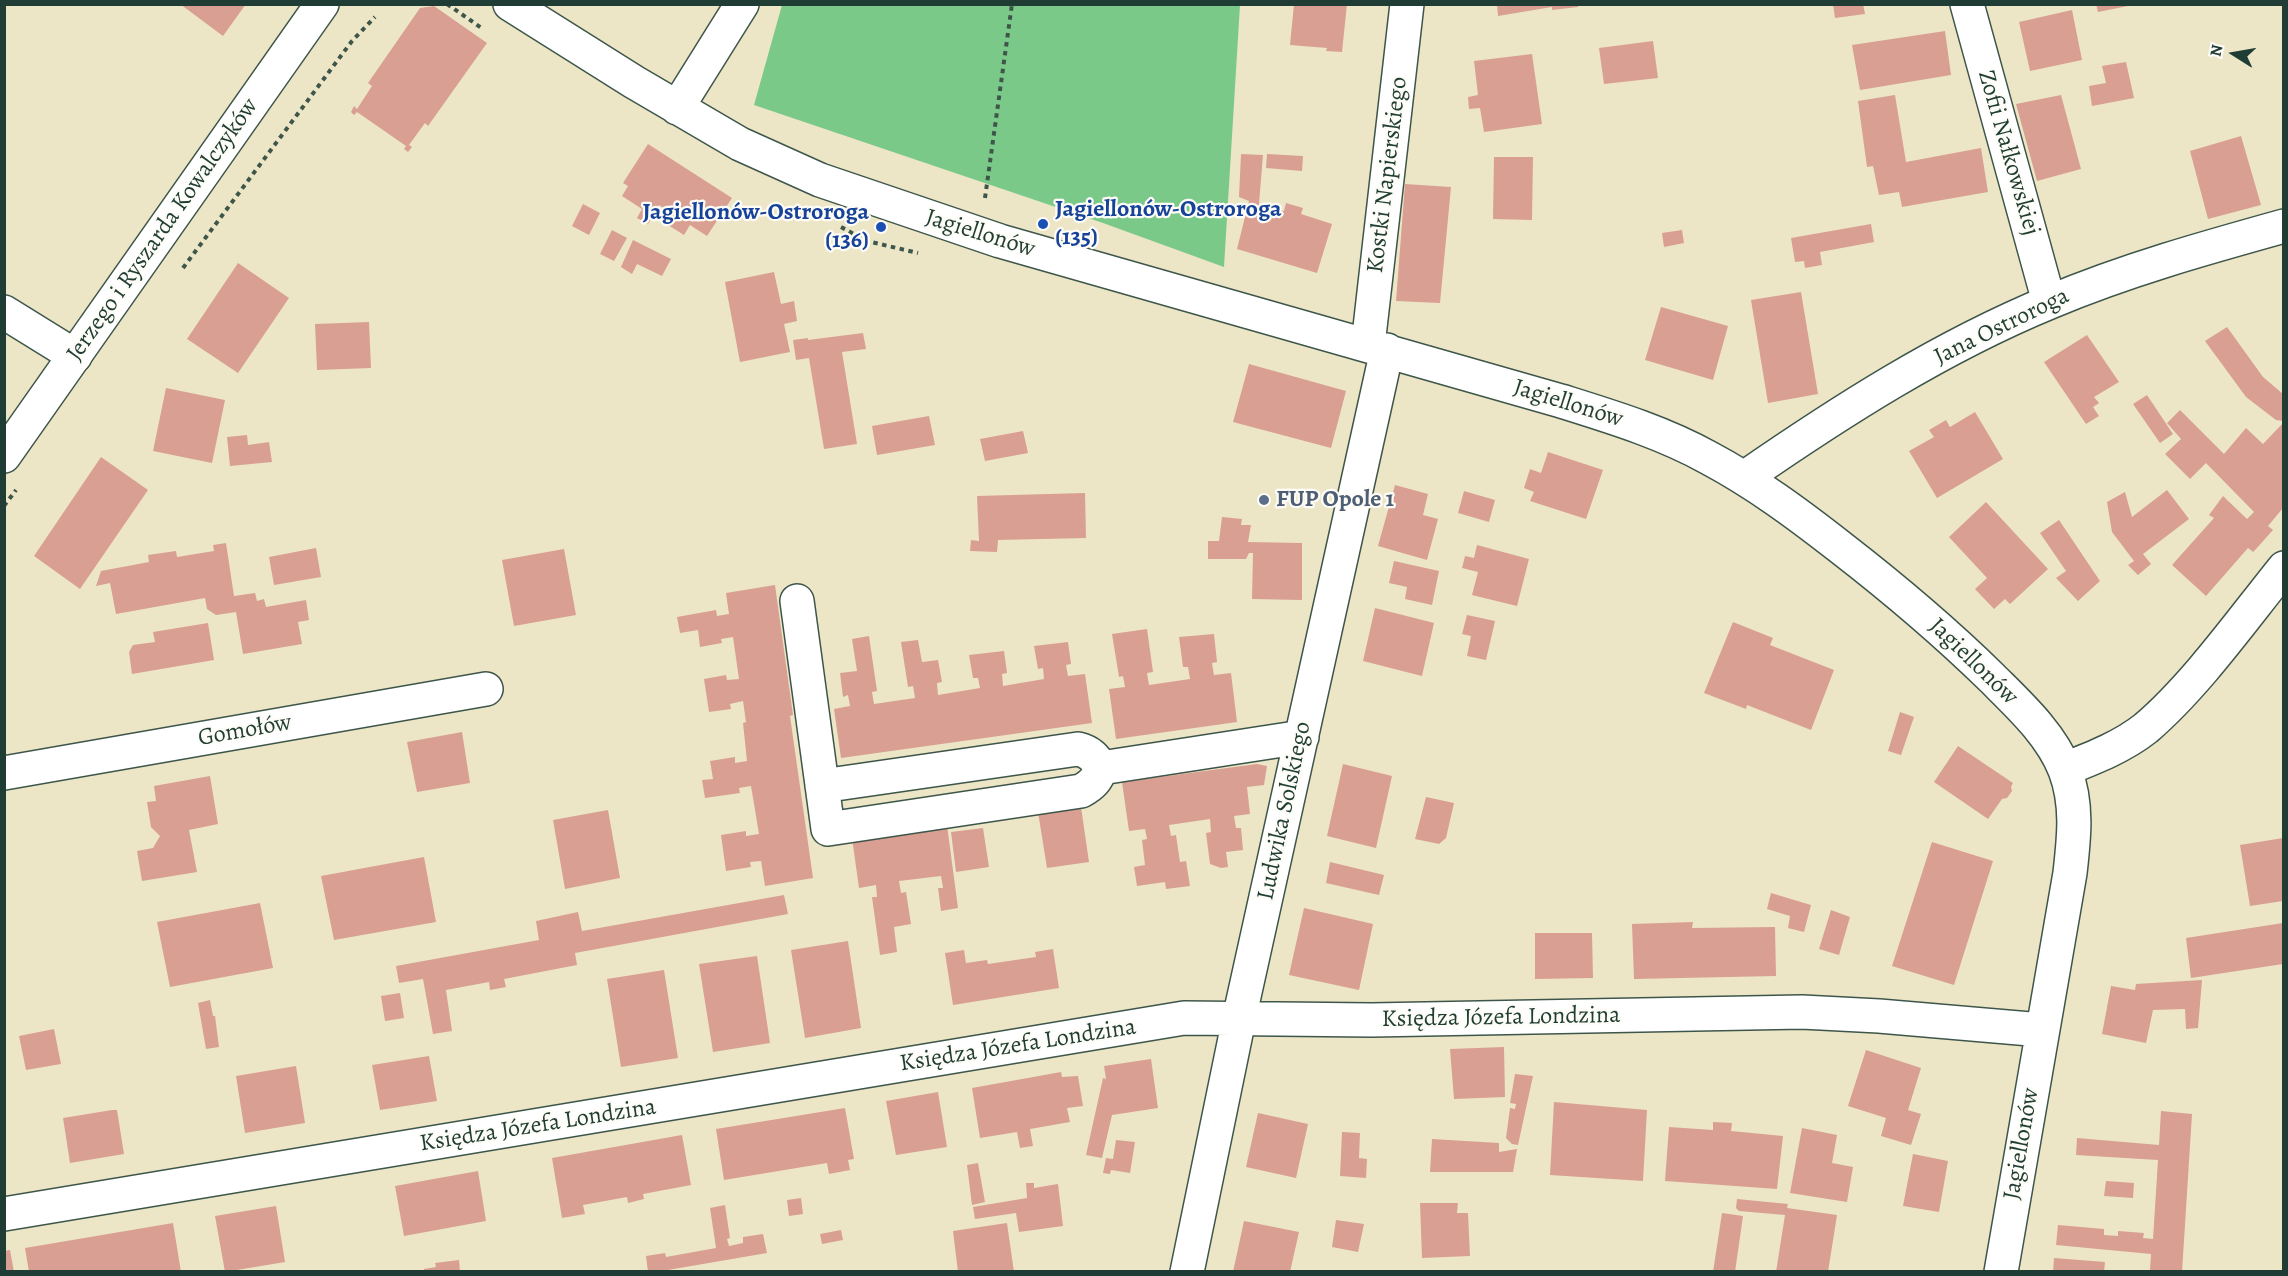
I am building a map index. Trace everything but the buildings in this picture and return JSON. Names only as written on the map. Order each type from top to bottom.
[{"type":"street","name":"Jerzego i Ryszarda Kowalczyków","points":[[4,456],[322,4]]},
{"type":"street","name":"Jagiellonów","points":[[510,4],[677,108],[740,144],[781,164],[864,196],[980,234],[1561,401],[1647,429],[1708,458],[1743,478],[1813,526],[1936,625],[2004,690],[2040,729],[2065,769],[2073,803],[2075,835],[2070,873],[2001,1272]]},
{"type":"street","points":[[677,108],[741,4]]},
{"type":"street","name":"Kostki Napierskiego","points":[[1378,348],[1407,4]]},
{"type":"street","name":"Zofii Nałkowskiej","points":[[1967,4],[2049,302]]},
{"type":"street","name":"Jana Ostroroga","points":[[1743,478],[1812,431],[1887,385],[1999,325],[2049,302],[2147,265],[2283,226]]},
{"type":"street","points":[[4,312],[75,356]]},
{"type":"street","name":"Ludwika Solskiego","points":[[1187,1272],[1239,1019],[1302,737],[1378,348]]},
{"type":"street","points":[[2065,769],[2110,750],[2145,729],[2176,699],[2283,568]]},
{"type":"street","points":[[797,601],[828,829],[1081,791],[1097,778],[1101,768]]},
{"type":"street","name":"Gomołów","points":[[4,773],[486,689]]},
{"type":"street","points":[[1101,768],[1302,737]]},
{"type":"street","points":[[822,786],[1078,749],[1087,751],[1101,768]]},
{"type":"street","name":"Księdza Józefa Londzina","points":[[4,1214],[1184,1018],[1372,1020],[1802,1012],[2042,1030]]},
{"type":"path","points":[[447,4],[485,30]]},
{"type":"path","points":[[980,234],[1012,4]]},
{"type":"path","points":[[837,224],[867,242],[926,255]]},
{"type":"green space","points":[[782,5],[1240,5],[1224,267],[1103,223],[754,105]]},
{"type":"place","name":"Jagiellonów-Ostroroga (135)","points":[[1043,224]]},
{"type":"place","name":"Jagiellonów-Ostroroga (136)","points":[[881,227]]},
{"type":"place","name":"FUP Opole 1","points":[[1264,500]]}]
